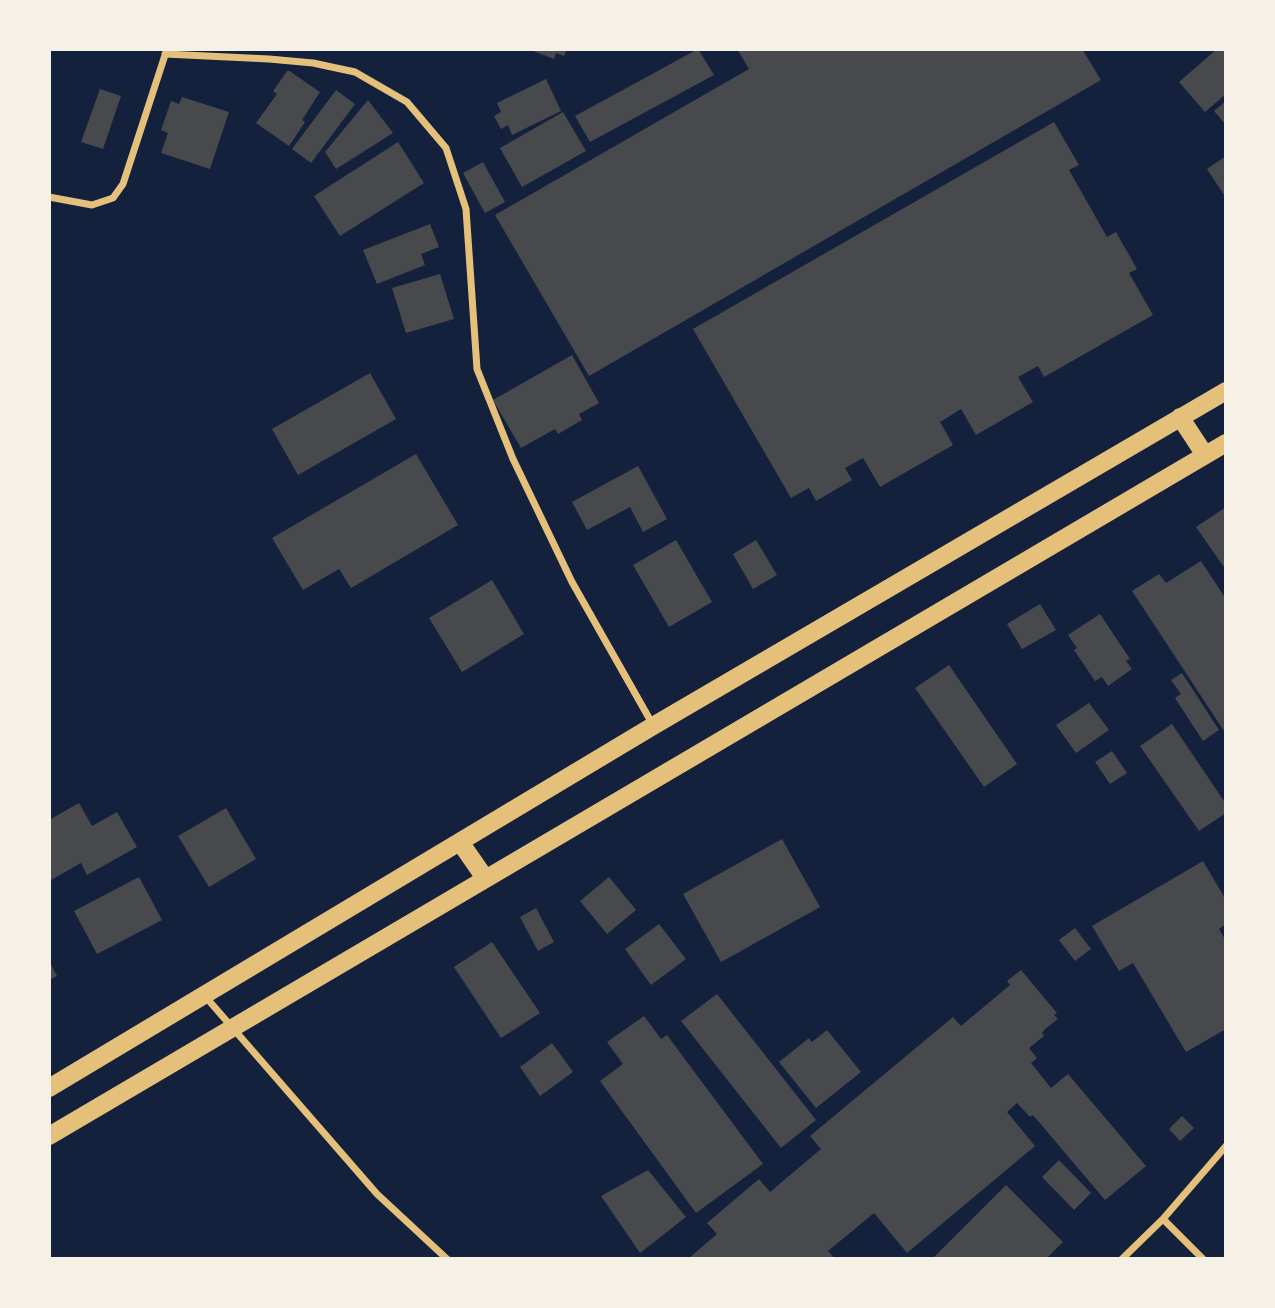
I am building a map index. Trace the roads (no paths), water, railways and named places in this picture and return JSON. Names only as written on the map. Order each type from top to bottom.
[{"type":"main road","points":[[49,1088],[653,726],[1226,391]]},
{"type":"main road","points":[[1180,417],[1205,455]]},
{"type":"main road","points":[[49,1136],[1226,443]]},
{"type":"main road","points":[[460,842],[485,878]]},
{"type":"street","points":[[49,197],[92,205],[113,198],[123,184],[166,52],[313,63],[355,72],[407,102],[446,148],[466,209],[477,369],[513,458],[572,582],[653,726]]},
{"type":"street","points":[[204,995],[377,1195],[447,1259]]},
{"type":"street","points":[[1122,1259],[1163,1219],[1226,1146]]},
{"type":"street","points":[[1163,1219],[1203,1259]]}]
